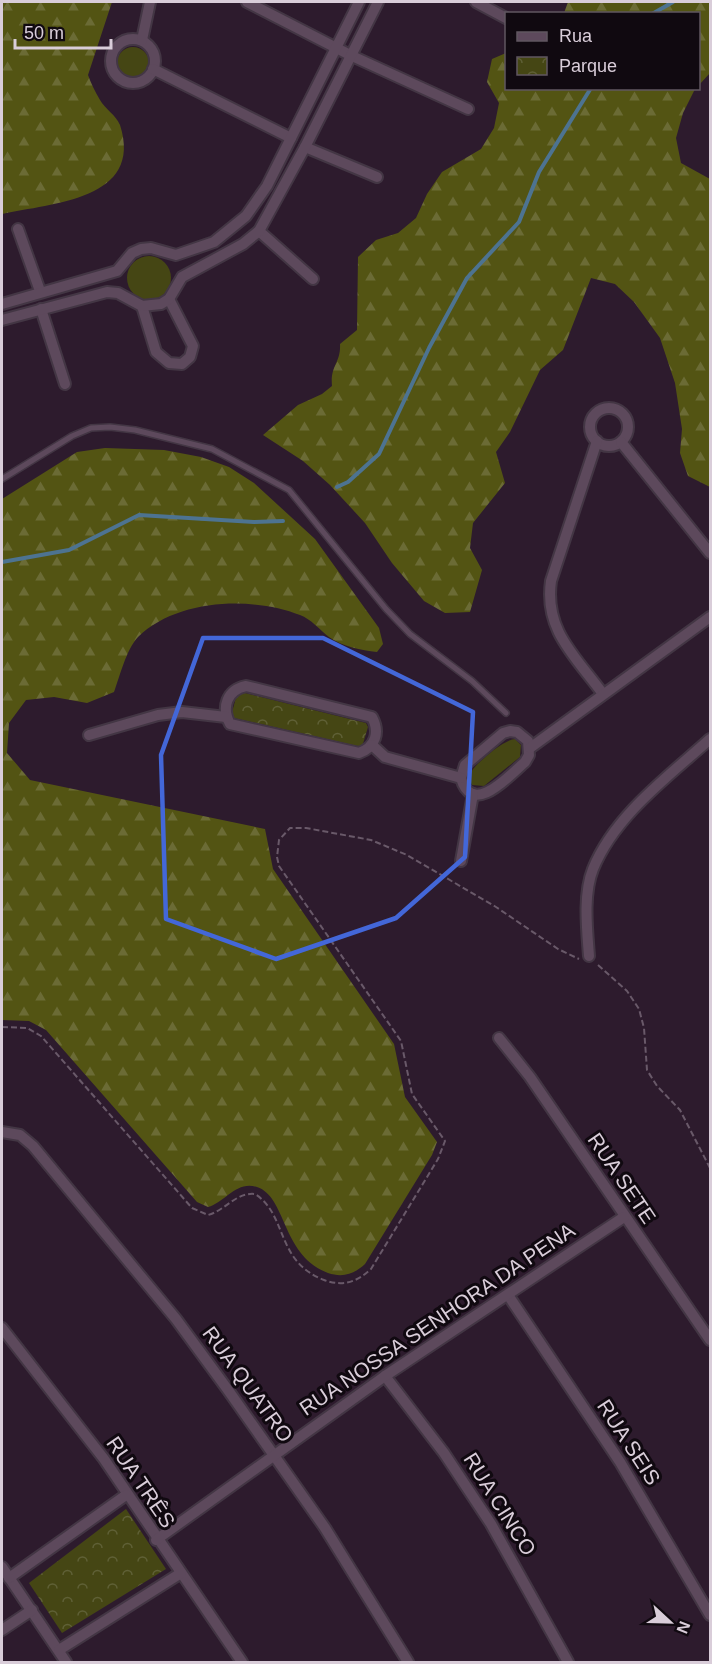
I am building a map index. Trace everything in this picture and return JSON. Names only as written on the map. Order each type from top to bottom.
[{"type":"street","points":[[142,40],[150,2]]},
{"type":"street","points":[[247,2],[352,56],[468,108]]},
{"type":"street","points":[[2,304],[40,291],[117,272],[132,253],[141,249],[151,248],[176,255],[214,242],[233,228],[258,202],[359,2]]},
{"type":"street","points":[[2,320],[107,292],[118,293],[142,306],[152,307],[169,299],[182,277],[243,244],[259,231],[305,147],[378,2]]},
{"type":"street","points":[[476,2],[505,17]]},
{"type":"street","points":[[129,39],[142,40],[152,50],[153,69],[144,80],[130,82],[118,77],[111,65],[112,51],[116,45],[129,39]]},
{"type":"street","points":[[153,69],[291,138]]},
{"type":"street","points":[[305,147],[377,177]]},
{"type":"street","points":[[18,228],[40,291]]},
{"type":"street","points":[[259,231],[313,279]]},
{"type":"street","points":[[142,306],[156,352],[169,363],[182,364],[190,357],[193,346],[169,299]]},
{"type":"street","points":[[41,309],[65,384]]},
{"type":"street","points":[[610,408],[622,412],[628,424],[628,430],[621,442],[609,446],[597,441],[591,429],[591,423],[598,412],[610,408]]},
{"type":"street","points":[[597,441],[550,581],[548,600],[551,618],[560,635],[603,694]]},
{"type":"street","points":[[621,442],[711,553]]},
{"type":"street","points":[[530,748],[528,741],[517,732],[503,733],[465,765],[461,778],[463,785],[473,794],[488,793],[525,762],[530,748],[711,616]]},
{"type":"street","points":[[246,686],[372,717],[377,731],[372,745],[359,753],[230,724],[225,710],[229,697],[239,688],[246,686]]},
{"type":"street","points":[[89,735],[158,715],[182,712],[226,717]]},
{"type":"street","points":[[589,956],[589,891],[592,870],[602,852],[648,794],[711,739]]},
{"type":"street","points":[[372,745],[385,757],[461,778]]},
{"type":"street","points":[[460,861],[473,794]]},
{"type":"street","name":"RUA SETE","points":[[500,1038],[530,1077],[624,1217],[711,1340]]},
{"type":"street","name":"RUA QUATRO","points":[[2,1132],[20,1135],[33,1146],[176,1319],[274,1453],[325,1528],[408,1662]]},
{"type":"street","name":"RUA NOSSA SENHORA DA PENA","points":[[156,1540],[274,1453],[385,1376],[624,1217]]},
{"type":"street","name":"RUA SEIS","points":[[508,1295],[620,1462],[711,1615]]},
{"type":"street","name":"RUA TRÊS","points":[[2,1328],[97,1450],[156,1540],[242,1662]]},
{"type":"street","name":"RUA CINCO","points":[[385,1376],[450,1461],[522,1578],[568,1662]]},
{"type":"street","points":[[9,1578],[126,1495]]},
{"type":"street","points":[[2,1567],[66,1662]]},
{"type":"street","points":[[59,1650],[180,1573]]},
{"type":"street","points":[[2,1630],[32,1610]]},
{"type":"lane","points":[[2,479],[72,436],[91,428],[110,427],[135,430],[212,449],[289,490],[386,609],[410,634],[472,681],[506,713]]},
{"type":"path","points":[[2,1027],[27,1028],[41,1036],[192,1208],[208,1215],[218,1213],[242,1195],[255,1194],[267,1204],[295,1261],[306,1271],[337,1284],[355,1281],[371,1269],[438,1159],[444,1141],[412,1094],[401,1041],[279,866],[277,850],[285,832],[290,828],[306,828],[391,847],[496,907],[565,954],[578,959],[589,956],[627,991],[639,1009],[644,1028],[647,1070],[657,1086],[680,1110],[711,1168]]},
{"type":"highlighted area","points":[[203,638],[323,638],[473,712],[465,857],[396,918],[276,959],[166,919],[161,755]]},
{"type":"green space","points":[[2,2],[112,2],[88,75],[100,100],[120,125],[124,150],[119,169],[106,183],[89,194],[68,201],[2,214]]},
{"type":"green space","points":[[568,2],[710,2],[710,73],[700,84],[700,12],[564,12]]},
{"type":"green space","points":[[133,47],[144,52],[149,63],[144,74],[133,79],[122,74],[117,63],[122,52]]},
{"type":"green space","points":[[505,53],[505,90],[694,90],[683,113],[676,138],[681,163],[710,179],[710,487],[688,476],[680,453],[682,429],[675,383],[660,338],[634,302],[615,284],[591,278],[563,350],[540,370],[510,432],[496,452],[505,483],[473,523],[470,548],[482,570],[470,612],[445,613],[424,601],[392,563],[365,523],[330,485],[303,461],[263,435],[298,405],[322,394],[332,386],[340,344],[357,330],[358,257],[376,240],[398,233],[416,218],[427,194],[442,172],[481,149],[494,128],[499,103],[487,82],[492,59]]},
{"type":"green space","points":[[149,256],[158,257],[165,262],[170,269],[170,287],[165,294],[158,299],[149,300],[140,299],[133,294],[128,287],[127,278],[128,269],[133,262],[140,257]]},
{"type":"green space","points":[[105,448],[164,450],[201,457],[229,467],[254,483],[315,539],[379,628],[383,644],[377,652],[340,643],[300,615],[260,605],[216,605],[194,608],[173,615],[154,624],[134,642],[114,692],[87,703],[54,697],[26,700],[9,723],[7,753],[30,780],[265,829],[273,869],[394,1044],[405,1097],[437,1142],[432,1155],[365,1264],[348,1274],[328,1273],[313,1265],[293,1241],[274,1202],[267,1193],[257,1187],[243,1186],[208,1207],[197,1202],[46,1030],[29,1021],[2,1020],[2,499],[77,452]]},
{"type":"green space","points":[[241,692],[366,723],[368,727],[362,747],[234,718],[231,716],[237,694]]},
{"type":"green space","points":[[515,739],[521,745],[520,757],[484,786],[472,785],[468,778],[475,767],[496,748]]},
{"type":"green space","points":[[126,1509],[166,1569],[62,1633],[29,1583]]},
{"type":"waterway","points":[[656,12],[673,2]]},
{"type":"waterway","points":[[337,487],[348,482],[379,454],[429,348],[467,278],[519,222],[539,172],[590,90]]},
{"type":"waterway","points":[[2,562],[69,550],[139,515],[254,522],[283,521]]}]
